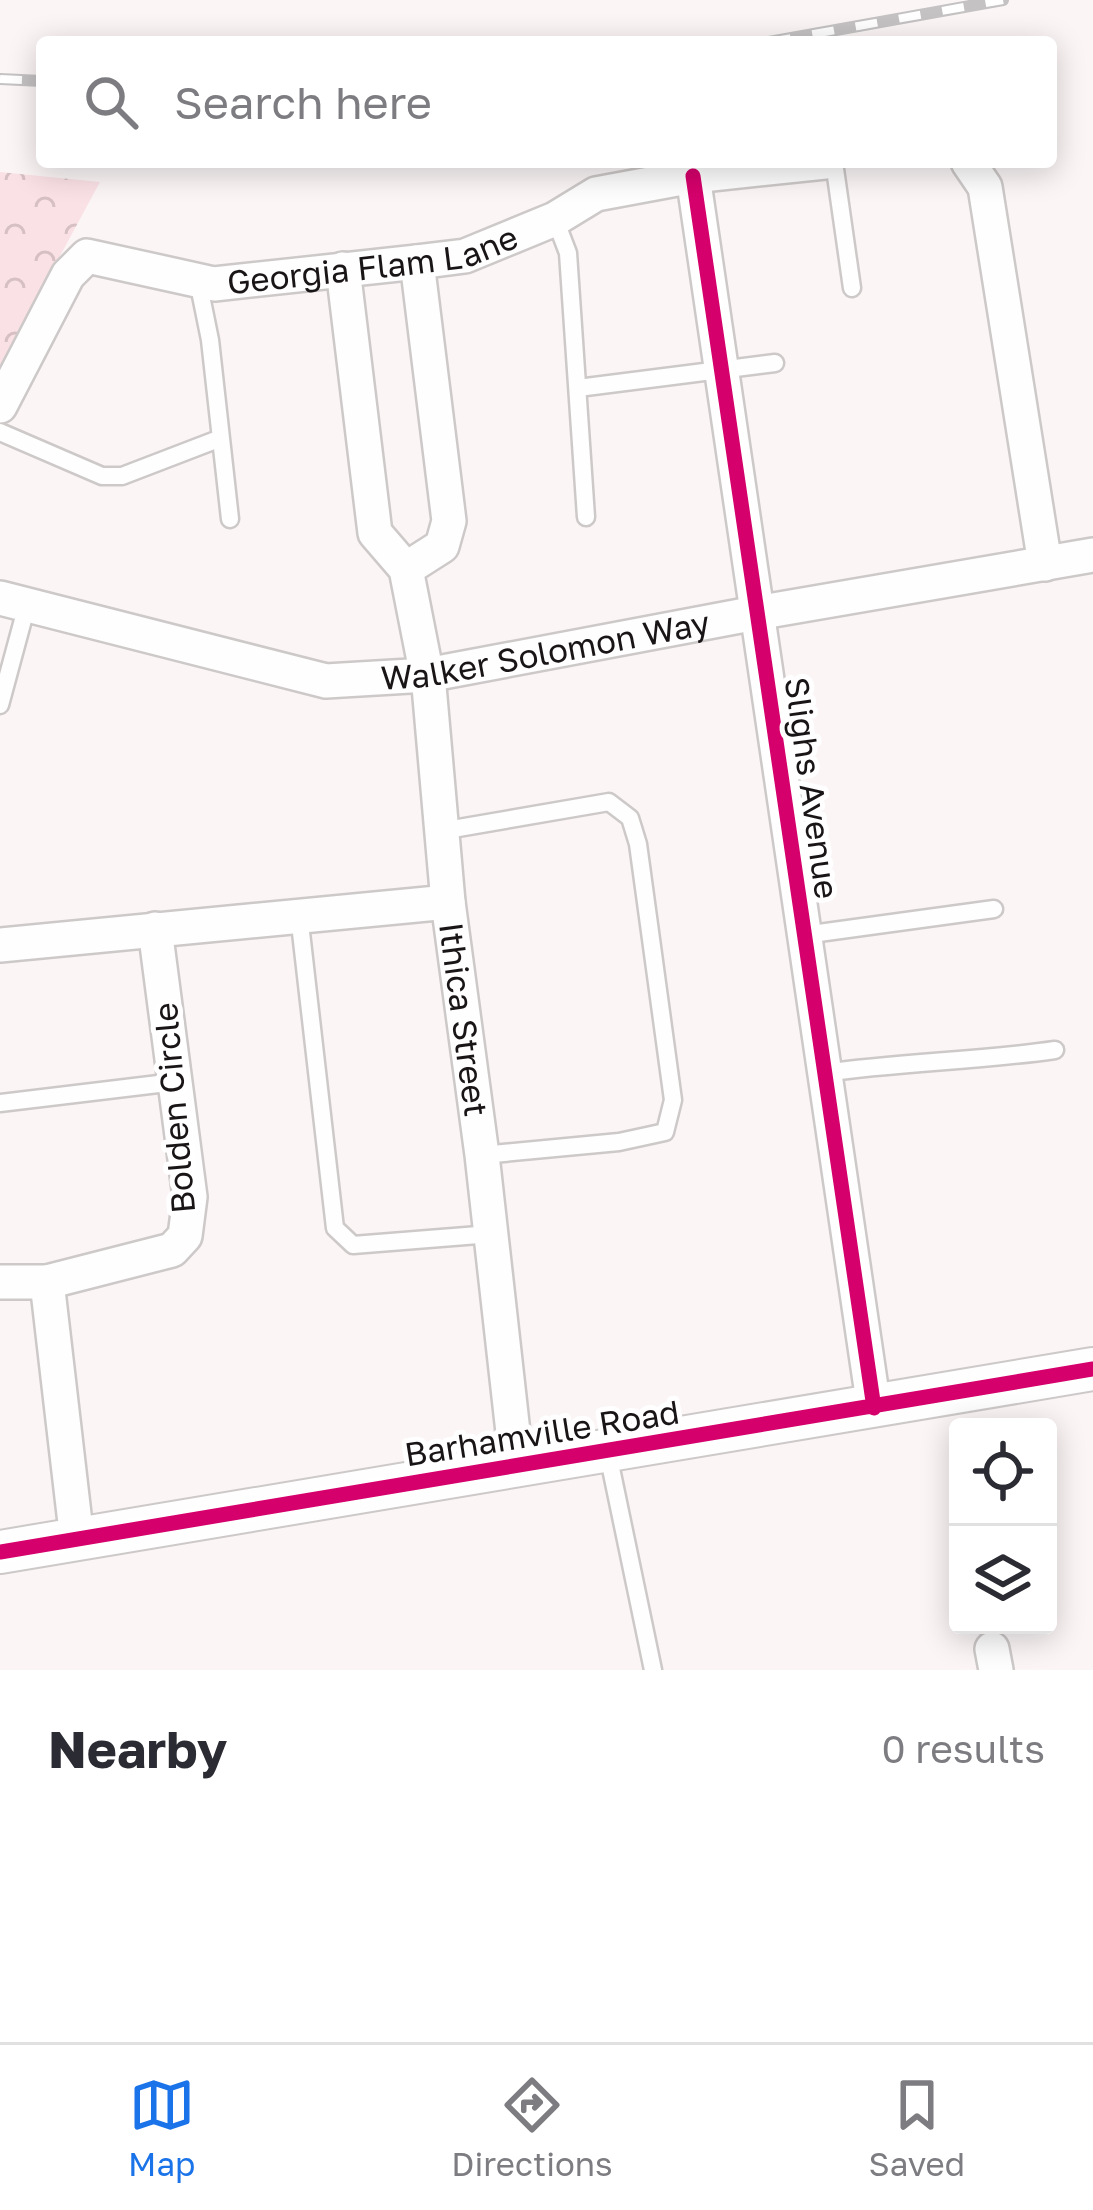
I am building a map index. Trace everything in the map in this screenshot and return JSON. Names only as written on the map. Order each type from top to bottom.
[{"type":"street","name":"Georgia Flam Lane","points":[[0,406],[68,275],[87,256],[214,284],[464,256],[555,219],[596,194],[771,168]]},
{"type":"street","points":[[972,168],[985,187],[1045,564]]},
{"type":"street","name":"Slighs Avenue","points":[[693,176],[874,1408]]},
{"type":"street","points":[[406,569],[442,546],[449,521],[417,262]]},
{"type":"street","name":"Ithica Street","points":[[343,269],[375,533],[406,569],[427,675],[448,902],[517,1468]]},
{"type":"street","name":"Walker Solomon Way","points":[[13,602],[326,681],[427,675],[1093,555]]},
{"type":"street","points":[[0,945],[448,902]]},
{"type":"street","name":"Bolden Circle","points":[[0,1282],[47,1282],[172,1250],[185,1236],[190,1197],[155,929]]},
{"type":"street","points":[[47,1282],[77,1540]]},
{"type":"street","name":"Barhamville Road","points":[[0,1552],[1093,1369]]},
{"type":"lane","points":[[831,168],[852,288]]},
{"type":"lane","points":[[555,219],[568,253],[586,517]]},
{"type":"lane","points":[[198,280],[210,340],[230,519]]},
{"type":"lane","points":[[578,388],[775,363]]},
{"type":"lane","points":[[0,432],[101,476],[122,476],[221,438]]},
{"type":"lane","points":[[0,705],[13,602]]},
{"type":"lane","points":[[441,830],[608,802],[630,818],[638,844],[673,1100],[665,1132],[620,1142],[482,1155]]},
{"type":"lane","points":[[804,935],[994,909]]},
{"type":"lane","points":[[299,916],[335,1228],[353,1245],[491,1234]]},
{"type":"lane","points":[[824,1073],[1055,1050]]},
{"type":"lane","points":[[0,1103],[175,1082]]},
{"type":"lane","points":[[608,1453],[653,1670]]},
{"type":"green space","points":[[0,172],[100,182],[0,367]]},
{"type":"railway","points":[[802,36],[1003,0]]},
{"type":"railway","points":[[0,79],[36,81]]},
{"type":"cycle path","points":[[693,176],[874,1408]]},
{"type":"cycle path","points":[[0,1552],[1093,1369]]}]
